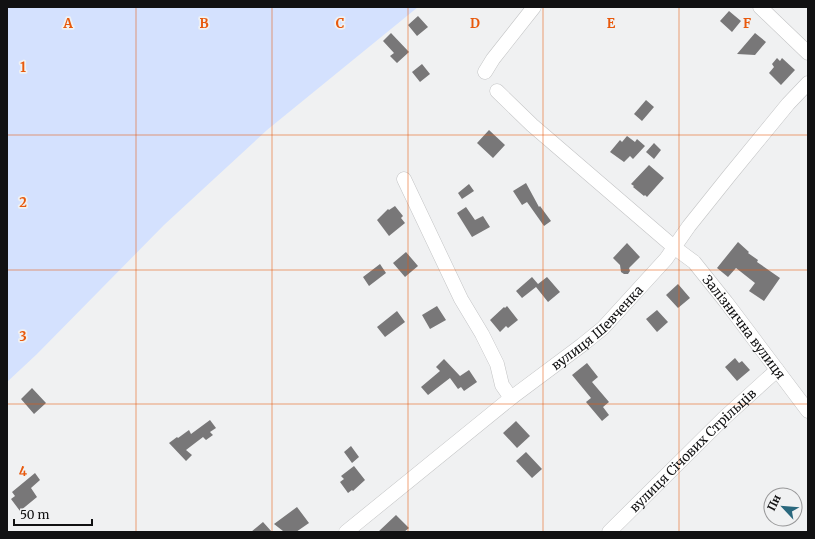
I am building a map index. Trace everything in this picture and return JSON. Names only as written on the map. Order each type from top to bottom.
[{"type":"street","points":[[485,72],[493,59],[534,7]]},
{"type":"street","points":[[760,7],[808,53]]},
{"type":"street","name":"вулиця Шевченка","points":[[346,532],[511,398],[603,328],[666,259],[689,226],[783,110],[808,83]]},
{"type":"street","name":"Залізнична вулиця","points":[[498,91],[532,125],[675,248],[694,262],[808,411]]},
{"type":"street","points":[[404,179],[461,300],[482,334],[497,364],[502,385],[511,398]]},
{"type":"street","name":"вулиця Січових Стрільців","points":[[609,532],[724,418],[777,370]]},
{"type":"shaded area","points":[[7,7],[418,7],[267,130],[164,225],[37,354],[7,382]]},
{"type":"building","points":[[729,11],[741,21],[732,32],[720,21]]},
{"type":"building","points":[[418,16],[428,27],[417,36],[408,25]]},
{"type":"building","points":[[391,33],[409,52],[397,63],[390,56],[394,53],[383,41]]},
{"type":"building","points":[[755,33],[766,42],[755,55],[737,54]]},
{"type":"building","points":[[777,58],[780,61],[782,58],[795,70],[781,85],[769,73],[774,67],[772,64]]},
{"type":"building","points":[[422,64],[430,74],[420,82],[412,72]]},
{"type":"building","points":[[646,100],[654,107],[642,121],[634,114]]},
{"type":"building","points":[[489,130],[505,145],[493,158],[477,143]]},
{"type":"building","points":[[627,136],[635,142],[637,139],[645,146],[633,159],[630,156],[624,162],[610,152],[620,140],[622,142]]},
{"type":"building","points":[[654,143],[661,150],[654,159],[646,152]]},
{"type":"building","points":[[649,165],[664,178],[647,197],[631,184]]},
{"type":"building","points":[[526,183],[539,207],[540,206],[551,221],[544,226],[527,202],[522,205],[513,191]]},
{"type":"building","points":[[469,184],[474,191],[462,199],[458,193]]},
{"type":"building","points":[[395,206],[403,216],[401,218],[405,223],[389,236],[377,220],[388,209],[389,210]]},
{"type":"building","points":[[466,207],[475,220],[483,216],[490,227],[472,237],[457,213]]},
{"type":"building","points":[[738,242],[749,252],[748,253],[758,260],[757,262],[780,278],[764,301],[749,291],[755,283],[736,268],[728,277],[717,268]]},
{"type":"building","points":[[627,243],[640,257],[629,268],[630,271],[628,274],[624,274],[621,272],[620,265],[613,258]]},
{"type":"building","points":[[406,252],[418,266],[405,277],[393,263]]},
{"type":"building","points":[[380,264],[386,273],[369,286],[363,277]]},
{"type":"building","points":[[532,277],[538,284],[547,277],[560,292],[548,302],[536,287],[522,298],[516,291]]},
{"type":"building","points":[[678,284],[690,298],[678,308],[666,295]]},
{"type":"building","points":[[437,306],[446,320],[430,329],[422,315]]},
{"type":"building","points":[[507,306],[518,320],[508,328],[506,326],[500,332],[490,320]]},
{"type":"building","points":[[657,310],[668,322],[657,332],[646,319]]},
{"type":"building","points":[[397,311],[405,322],[385,337],[377,327]]},
{"type":"building","points":[[735,358],[739,363],[742,361],[750,370],[737,381],[725,367]]},
{"type":"building","points":[[444,359],[460,376],[469,370],[477,382],[464,391],[461,387],[458,389],[450,378],[428,395],[421,387],[440,371],[436,367]]},
{"type":"building","points":[[587,363],[598,377],[592,382],[609,402],[603,407],[609,415],[602,421],[586,402],[591,398],[572,375]]},
{"type":"building","points":[[32,388],[46,403],[34,414],[21,399]]},
{"type":"building","points":[[210,420],[216,428],[210,432],[213,435],[206,440],[203,437],[186,450],[192,455],[186,461],[169,443],[189,430],[191,434]]},
{"type":"building","points":[[516,421],[530,436],[517,448],[503,433]]},
{"type":"building","points":[[351,446],[359,457],[352,463],[344,452]]},
{"type":"building","points":[[526,452],[542,469],[532,478],[516,461]]},
{"type":"building","points":[[354,466],[365,480],[353,491],[352,490],[348,493],[340,482],[344,479],[341,476]]},
{"type":"building","points":[[35,473],[40,480],[31,488],[37,497],[20,511],[11,499],[15,496],[12,492]]},
{"type":"building","points":[[297,507],[309,523],[296,532],[283,531],[274,524]]},
{"type":"building","points":[[396,515],[409,528],[404,532],[378,532]]},
{"type":"building","points":[[263,522],[272,532],[251,532]]}]
